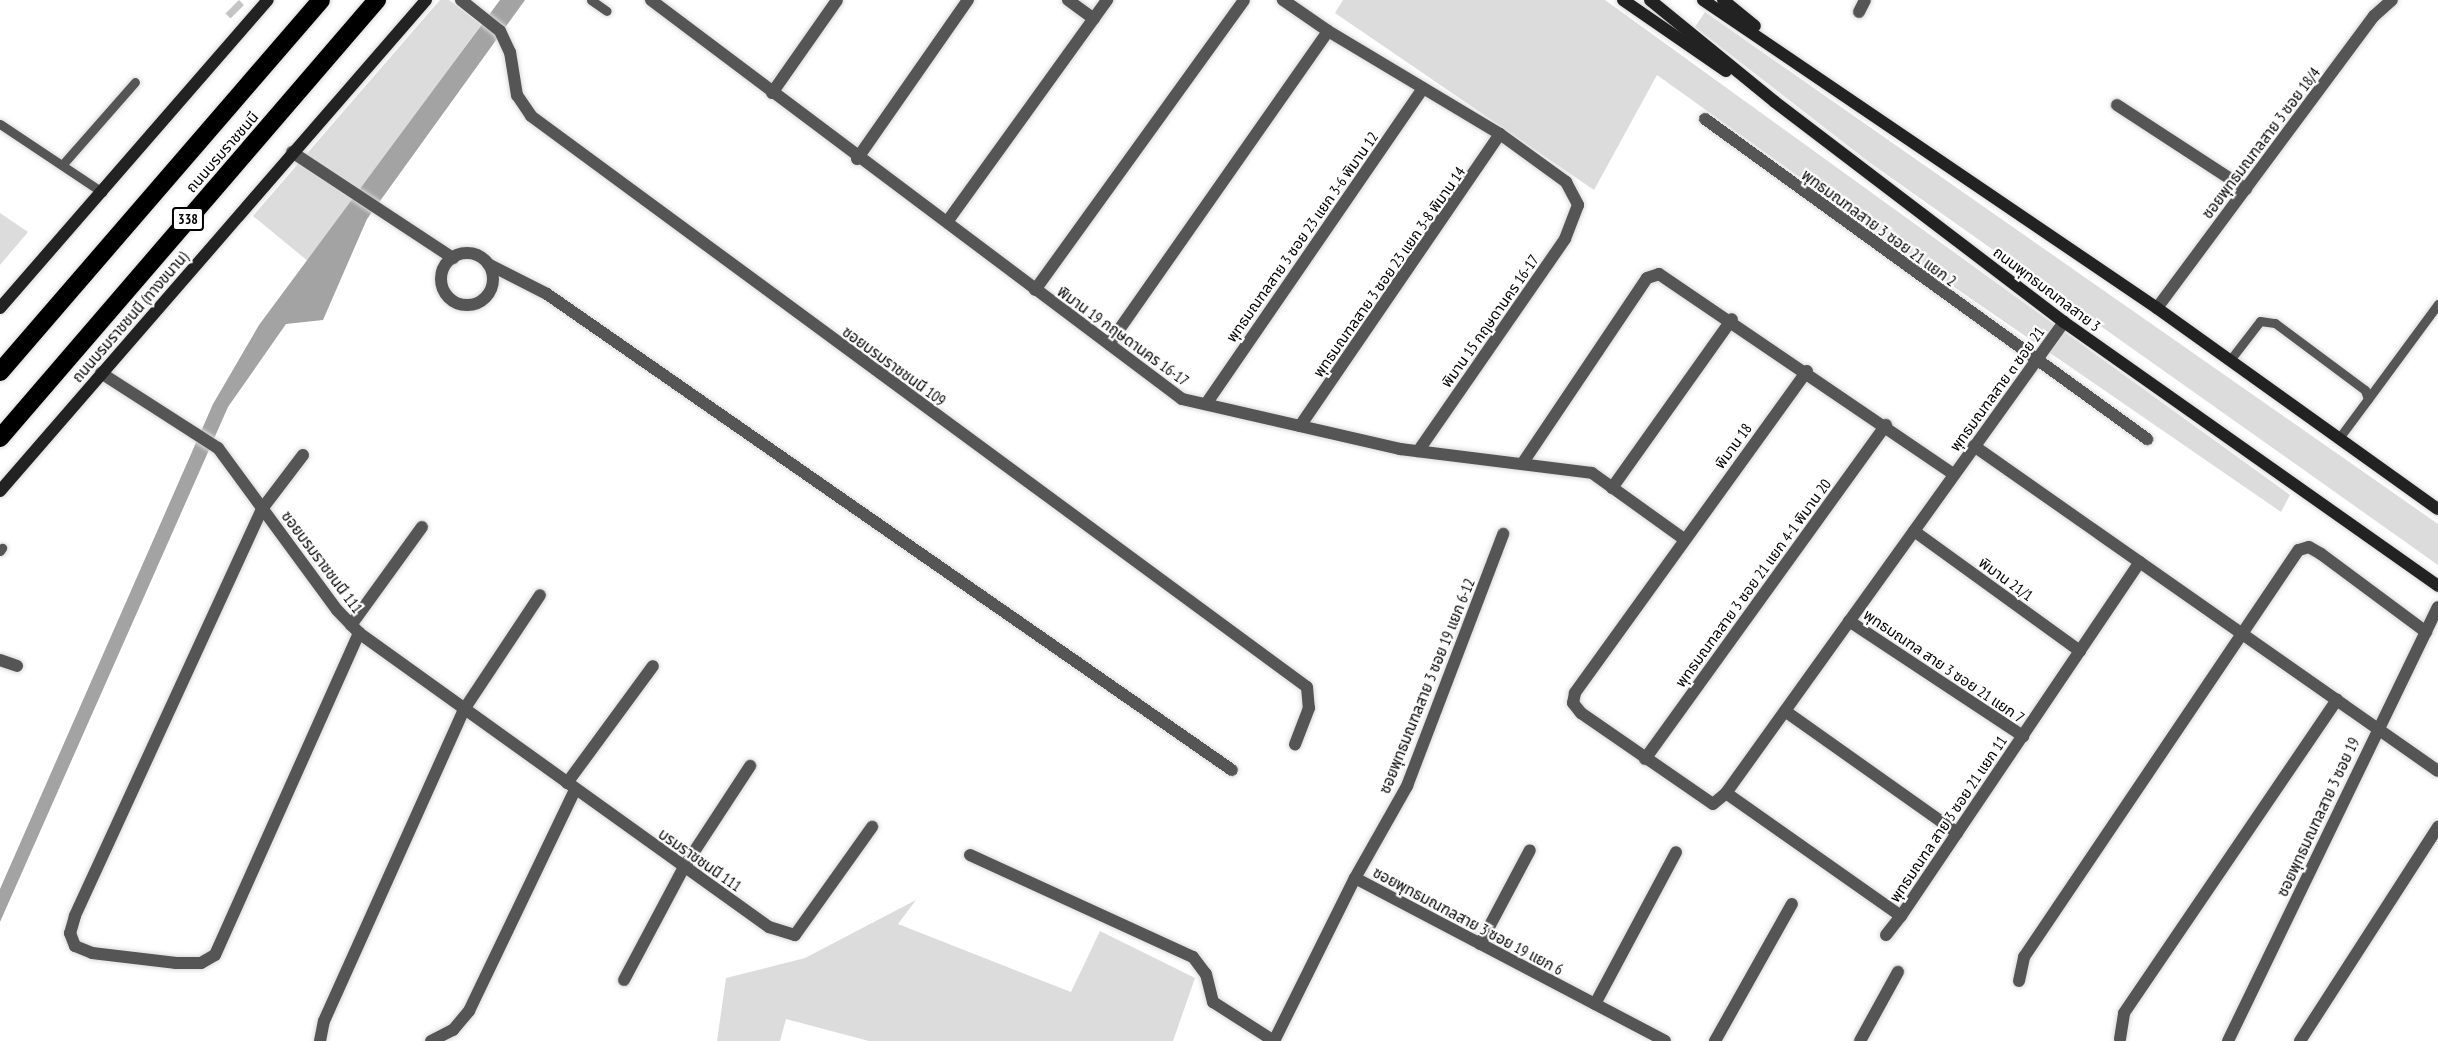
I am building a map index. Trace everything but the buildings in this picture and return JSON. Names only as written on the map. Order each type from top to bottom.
[{"type":"highway","name":"ถนนบรมราชชนนี","points":[[0,372],[321,0]]},
{"type":"highway","name":"ถนนบรมราชชนนี","points":[[0,438],[377,0]]},
{"type":"main road","points":[[0,308],[268,0]]},
{"type":"main road","name":"ถนนบรมราชชนนี (ทางขนาน)","points":[[0,491],[426,0]]},
{"type":"main road","points":[[1623,0],[1774,102]]},
{"type":"main road","name":"ถนนพุทธมณฑลสาย 3","points":[[1650,0],[1774,102],[2064,322],[2438,586]]},
{"type":"main road","points":[[1703,0],[2157,308],[2438,509]]},
{"type":"main road","points":[[1728,1],[1802,65]]},
{"type":"street","name":"ซอยบรมราชชนนี 109","points":[[461,0],[500,31],[510,52],[517,95],[531,116],[1307,687],[1309,708],[1295,744]]},
{"type":"street","name":"พิมาน 19 กฤษดานคร 16-17","points":[[651,0],[664,4],[857,159],[947,222],[1182,399],[1418,451],[1592,473],[1684,539]]},
{"type":"street","points":[[772,93],[837,0]]},
{"type":"street","points":[[857,159],[968,0]]},
{"type":"street","points":[[1068,0],[1094,19]]},
{"type":"street","points":[[947,222],[1107,0]]},
{"type":"street","points":[[1035,290],[1244,0]]},
{"type":"street","points":[[1283,0],[1328,31],[1500,134]]},
{"type":"street","points":[[1859,12],[1865,0]]},
{"type":"street","name":"ซอยพุทธมณฑลสาย 3 ซอย 18/4","points":[[2157,308],[2374,16],[2392,0]]},
{"type":"street","points":[[1109,344],[1328,31]]},
{"type":"street","name":"พุทธมณฑลสาย 3 ซอย 23 แยก 3-6 พิมาน 12","points":[[1206,404],[1423,88]]},
{"type":"street","points":[[2118,105],[2246,189]]},
{"type":"street","name":"พุทธมณฑลสาย 3 ซอย 21 แยก 2","points":[[1705,119],[2035,362],[2147,439]]},
{"type":"street","name":"พิมาน 15 กฤษดานคร 16-17","points":[[1418,451],[1565,239],[1578,205],[1566,182],[1500,134]]},
{"type":"street","name":"พุทธมณฑลสาย 3 ซอย 23 แยก 3-8 พิมาน 14","points":[[1300,426],[1500,134]]},
{"type":"street","points":[[292,152],[371,208],[453,258]]},
{"type":"street","points":[[488,264],[492,286],[478,303],[467,305],[456,303],[442,287],[445,266],[453,258],[472,253],[488,264],[547,294],[1232,770]]},
{"type":"street","points":[[1522,464],[1647,278],[1659,274],[1670,278],[1732,319],[1953,474]]},
{"type":"street","points":[[1612,488],[1732,319]]},
{"type":"street","name":"พุทธมณฑลสาย ๓ ซอย 21","points":[[1726,793],[2064,322]]},
{"type":"street","name":"พิมาน 18","points":[[1645,759],[1573,702],[1575,693],[1807,371]]},
{"type":"street","name":"ซอยบรมราชชนนี 111","points":[[101,373],[218,448],[355,629],[590,801]]},
{"type":"street","name":"พุทธมณฑลสาย 3 ซอย 21 แยก 4-1 พิมาน 20","points":[[1645,759],[1886,425]]},
{"type":"street","points":[[1974,446],[2438,771]]},
{"type":"street","points":[[303,455],[262,509],[75,916],[70,933],[75,946],[92,953],[176,963],[201,963],[215,955],[355,629],[422,527]]},
{"type":"street","name":"พิมาน 21/1","points":[[1914,531],[2080,651]]},
{"type":"street","name":"ซอยพุทธมณฑลสาย 3 ซอย 19 แยก 6-12","points":[[1355,878],[1407,786],[1503,534]]},
{"type":"street","points":[[2019,981],[2024,957],[2299,550],[2309,547],[2426,632]]},
{"type":"street","name":"พุทธมณฑล สาย 3 ซอย 21 แยก 11","points":[[1726,793],[1901,916],[2140,562]]},
{"type":"street","points":[[320,1041],[324,1021],[464,711],[540,595]]},
{"type":"street","name":"ซอยพุทธมณฑลสาย 3 ซอย 19","points":[[2228,1041],[2377,728],[2436,615]]},
{"type":"street","name":"พุทธมณฑล สาย 3 ซอย 21 แยก 7","points":[[1849,621],[2023,736]]},
{"type":"street","points":[[0,660],[17,666]]},
{"type":"street","points":[[431,1041],[453,1030],[469,1011],[571,787],[653,666]]},
{"type":"street","points":[[2120,1039],[2124,1013],[2337,700]]},
{"type":"street","points":[[1785,711],[1957,833]]},
{"type":"street","points":[[1645,759],[1707,801],[1718,803],[1726,793]]},
{"type":"street","points":[[624,980],[684,867],[750,766]]},
{"type":"street","name":"บรมราชชนนี 111","points":[[590,801],[768,927],[795,935],[872,826]]},
{"type":"street","points":[[2300,1041],[2438,827]]},
{"type":"street","points":[[1480,944],[1530,850]]},
{"type":"street","points":[[1595,1004],[1676,852]]},
{"type":"street","points":[[970,855],[1193,957],[1206,974],[1214,1002],[1274,1041]]},
{"type":"street","name":"ซอยพุทธมณฑลสาย 3 ซอย 19 แยก 6","points":[[1274,1041],[1355,878],[1665,1041]]},
{"type":"street","points":[[1715,1041],[1792,904]]},
{"type":"street","points":[[1886,936],[1901,916]]},
{"type":"street","points":[[1860,1041],[1898,972]]},
{"type":"lane","points":[[591,0],[607,12]]},
{"type":"lane","points":[[63,164],[135,82]]},
{"type":"lane","points":[[0,124],[102,192]]},
{"type":"lane","points":[[2339,438],[2438,304]]},
{"type":"lane","points":[[2230,360],[2266,318],[2358,384],[2368,399]]},
{"type":"shaded area","points":[[440,0],[449,0],[481,25],[309,262],[253,216]]},
{"type":"shaded area","points":[[500,0],[525,0],[367,219],[323,320],[286,324],[228,407],[0,922],[0,889],[213,404],[259,325]]},
{"type":"shaded area","points":[[1343,0],[1605,0],[2290,495],[2281,512],[1928,269],[1657,75],[1594,190],[1335,13]]},
{"type":"shaded area","points":[[1705,12],[2438,524],[2438,565],[1869,162],[1695,27]]},
{"type":"shaded area","points":[[0,213],[28,232],[0,265]]},
{"type":"shaded area","points":[[916,900],[898,924],[1071,992],[1100,931],[1195,978],[1173,1041],[869,1041],[786,1019],[780,1041],[717,1041],[726,978],[805,958]]}]
